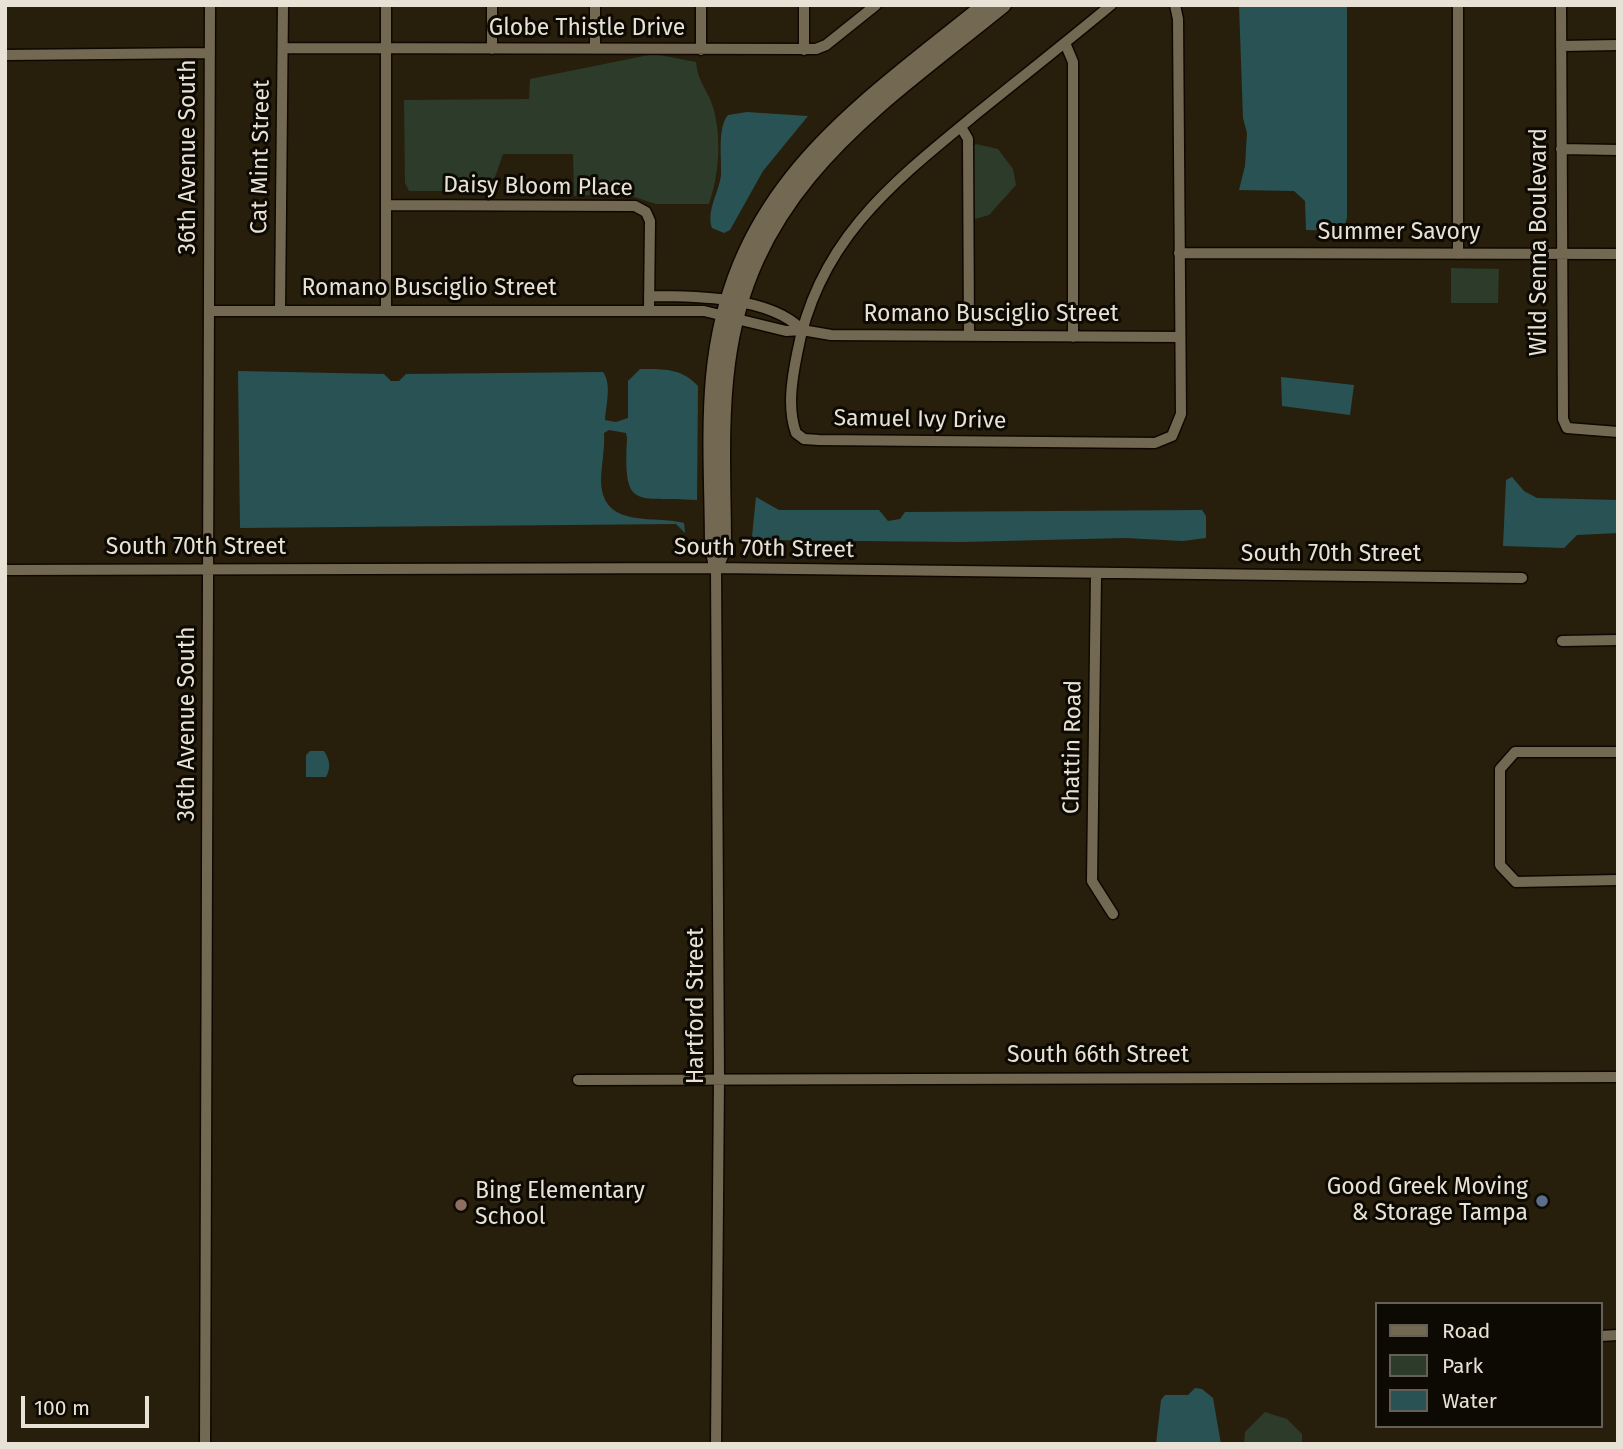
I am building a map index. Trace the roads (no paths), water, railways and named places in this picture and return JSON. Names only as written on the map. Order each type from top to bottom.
[{"type":"street","name":"36th Avenue South","points":[[205,1444],[210,5]]},
{"type":"street","name":"Cat Mint Street","points":[[280,310],[283,5]]},
{"type":"street","points":[[386,5],[386,309]]},
{"type":"street","points":[[492,5],[492,49]]},
{"type":"street","points":[[595,5],[595,49]]},
{"type":"street","points":[[701,5],[701,50]]},
{"type":"street","points":[[804,5],[804,50]]},
{"type":"street","name":"Globe Thistle Drive","points":[[283,48],[804,50],[826,45],[876,5]]},
{"type":"street","points":[[716,568],[712,547],[712,391],[732,309],[761,221],[780,190],[812,150],[852,112],[984,5]]},
{"type":"street","points":[[732,309],[774,226],[823,158],[858,124],[1004,5]]},
{"type":"street","name":"Samuel Ivy Drive","points":[[1111,5],[891,184],[847,234],[820,283],[802,330],[794,365],[792,422],[796,433],[804,439],[1141,443],[1165,440],[1177,428],[1181,414],[1178,19],[1175,5]]},
{"type":"street","points":[[1458,5],[1458,254]]},
{"type":"street","name":"Wild Senna Boulevard","points":[[1561,5],[1563,419],[1567,428],[1618,432]]},
{"type":"street","points":[[1065,43],[1073,62],[1073,337]]},
{"type":"street","points":[[1561,46],[1618,45]]},
{"type":"street","points":[[5,55],[210,53]]},
{"type":"street","points":[[961,127],[968,139],[969,336]]},
{"type":"street","points":[[1561,149],[1618,150]]},
{"type":"street","name":"Daisy Bloom Place","points":[[386,205],[635,206],[646,212],[650,221],[649,296]]},
{"type":"street","name":"Summer Savory","points":[[1180,253],[1618,254]]},
{"type":"street","name":"Romano Busciglio Street","points":[[649,296],[708,295],[732,309],[786,331],[802,330],[831,335],[1180,337]]},
{"type":"street","points":[[649,296],[649,310]]},
{"type":"street","name":"Romano Busciglio Street","points":[[209,311],[732,309]]},
{"type":"street","name":"South 70th Street","points":[[5,570],[716,568],[1096,575],[1522,578]]},
{"type":"street","name":"Hartford Street","points":[[716,568],[719,1078],[716,1444]]},
{"type":"street","name":"Chattin Road","points":[[1096,575],[1092,881],[1113,914]]},
{"type":"street","points":[[1562,641],[1618,640]]},
{"type":"street","points":[[1618,752],[1515,752],[1500,769],[1500,864],[1517,882],[1618,880]]},
{"type":"street","name":"South 66th Street","points":[[578,1080],[1618,1077]]},
{"type":"water","points":[[1239,5],[1347,5],[1347,217],[1344,231],[1306,230],[1305,201],[1294,191],[1239,190],[1245,166],[1247,133],[1243,118]]},
{"type":"water","points":[[747,112],[808,116],[763,171],[730,230],[724,233],[712,228],[711,222],[721,175],[722,127],[728,115]]},
{"type":"water","points":[[640,369],[679,373],[698,386],[697,500],[647,498],[637,495],[631,489],[628,478],[626,433],[609,430],[604,433],[601,482],[604,497],[610,507],[620,514],[684,523],[685,533],[676,524],[240,528],[238,371],[384,374],[391,381],[399,381],[406,374],[603,372],[608,389],[605,420],[616,422],[628,418],[628,381]]},
{"type":"water","points":[[1281,377],[1354,385],[1350,415],[1282,406]]},
{"type":"water","points":[[1512,477],[1524,491],[1537,498],[1618,500],[1618,533],[1577,535],[1564,548],[1503,546],[1506,480]]},
{"type":"water","points":[[756,497],[779,510],[879,510],[888,521],[900,519],[905,512],[1202,510],[1206,516],[1206,538],[1183,541],[1125,538],[961,542],[758,540],[752,536]]},
{"type":"water","points":[[310,751],[324,751],[329,764],[326,777],[306,777],[306,755]]},
{"type":"water","points":[[1195,1388],[1202,1389],[1213,1398],[1221,1444],[1156,1444],[1161,1400],[1165,1395],[1188,1395]]},
{"type":"place","name":"Good Greek Moving & Storage Tampa","points":[[1542,1201]]},
{"type":"place","name":"Bing Elementary School","points":[[461,1205]]}]
